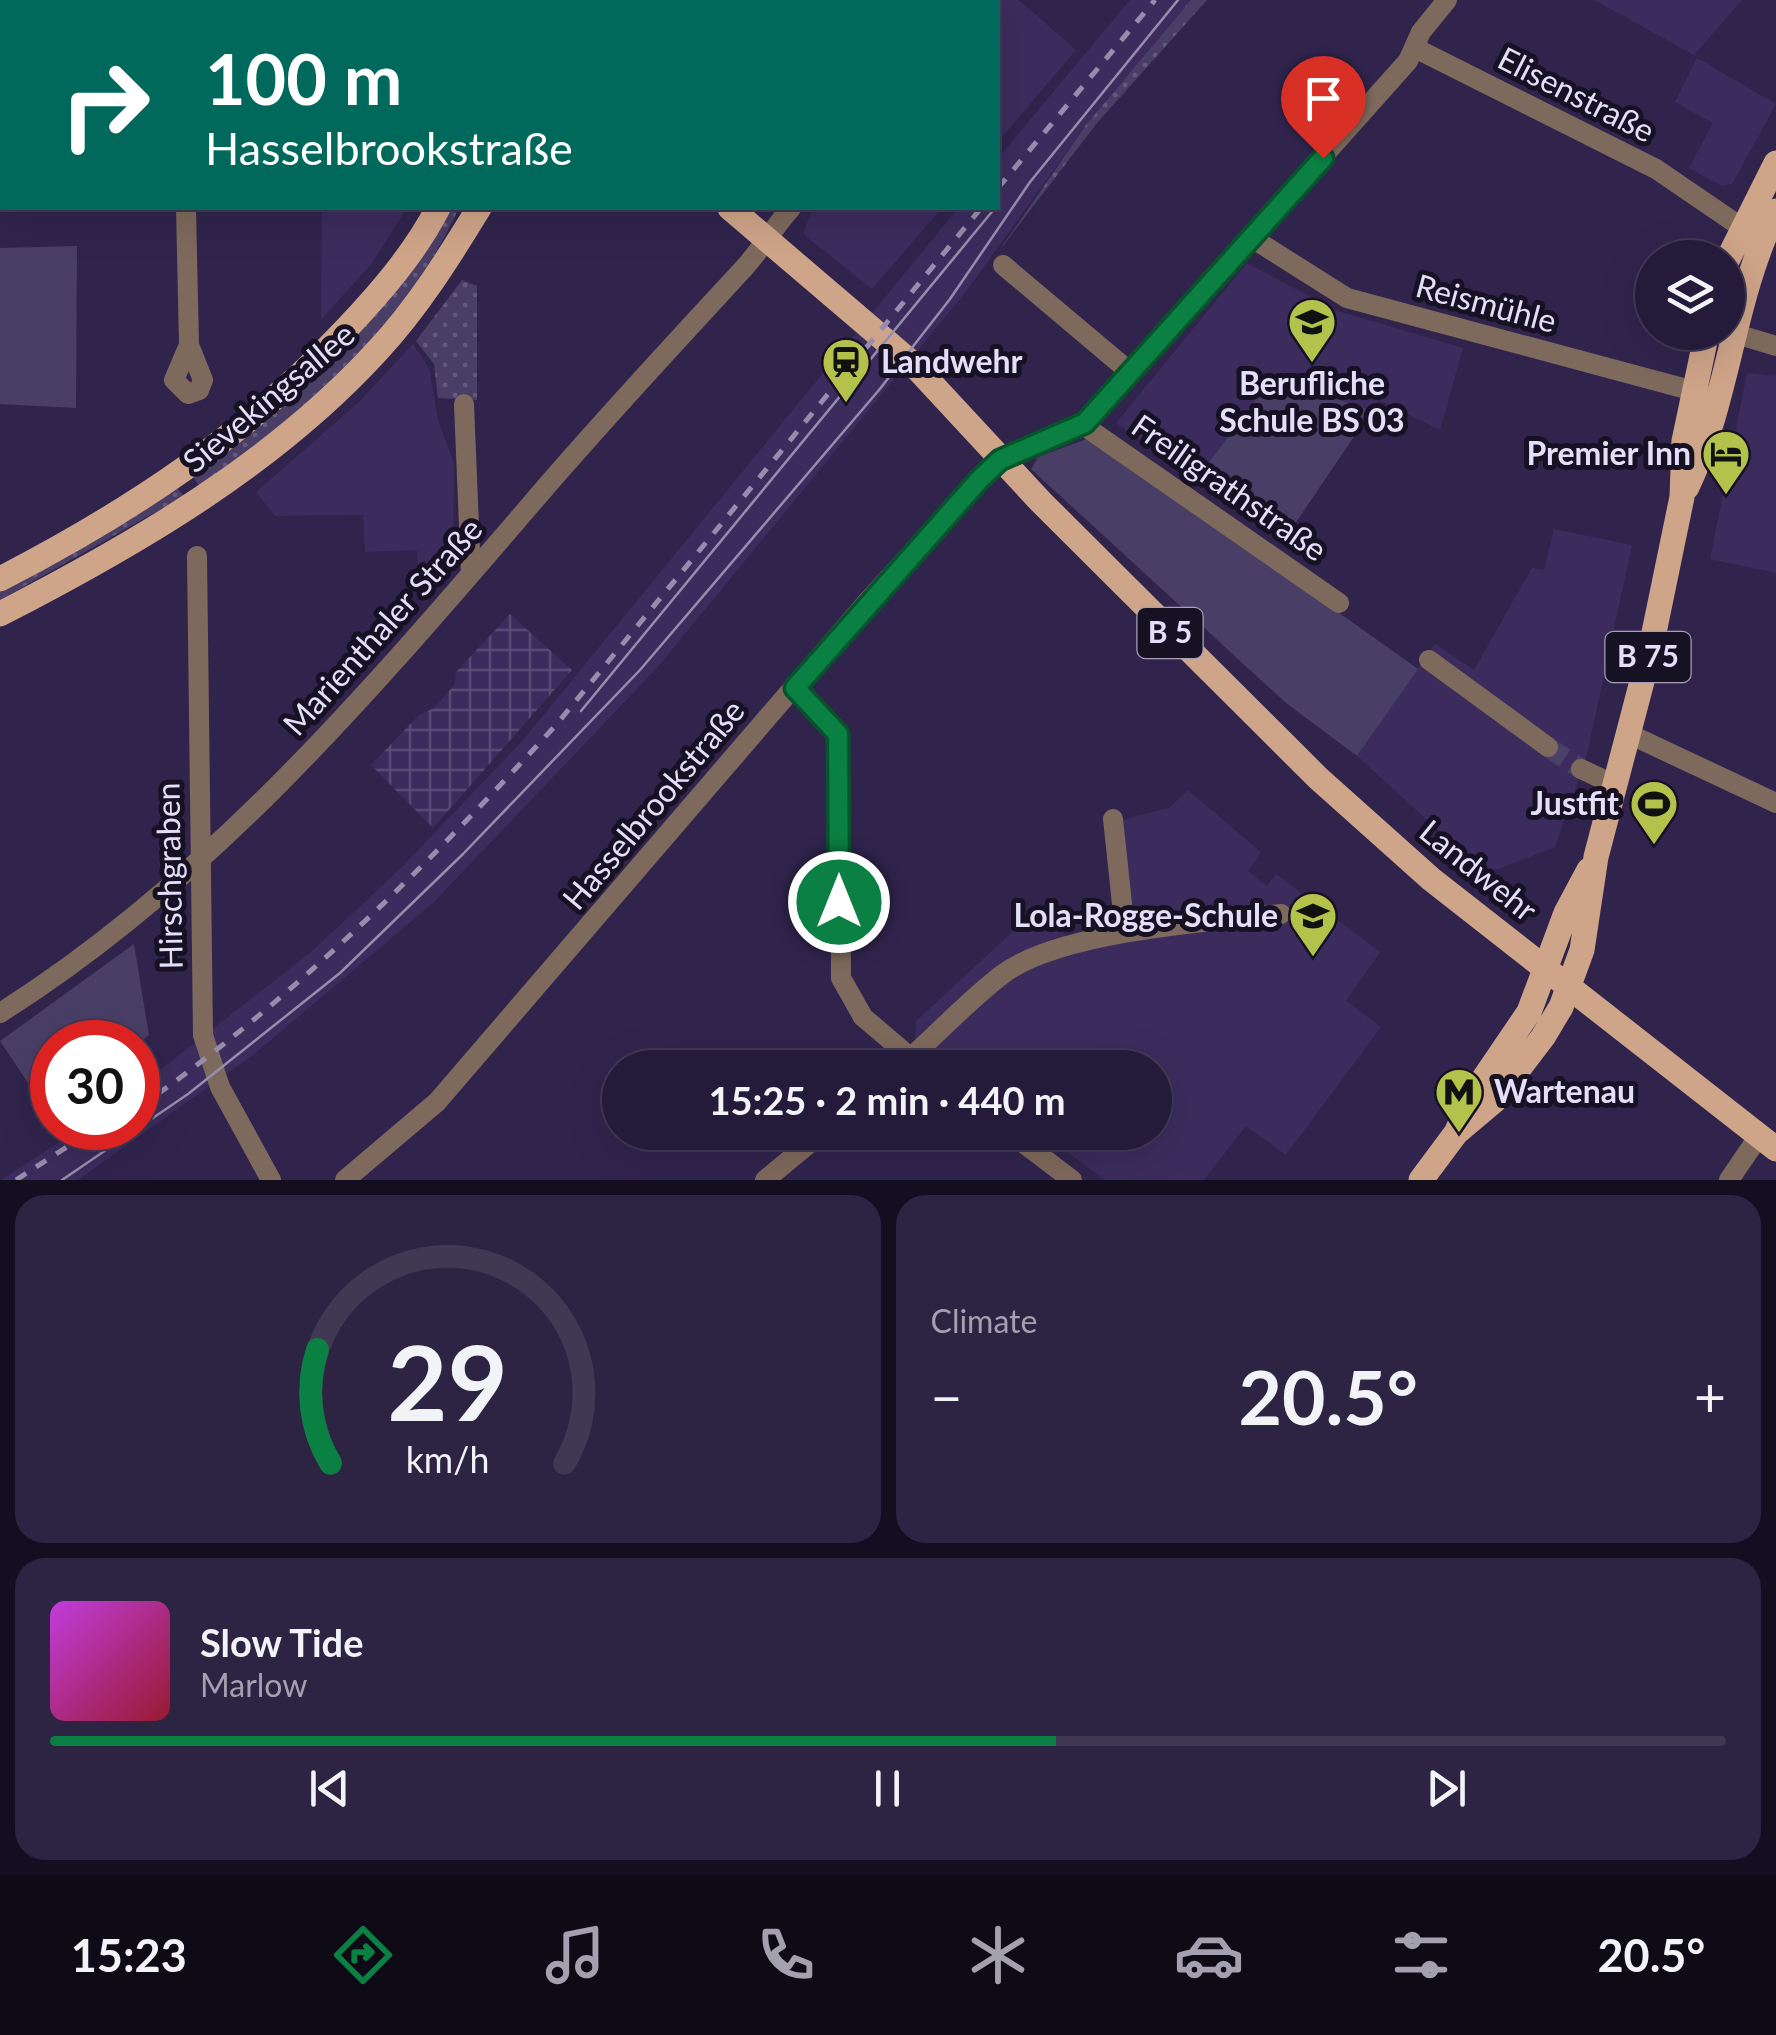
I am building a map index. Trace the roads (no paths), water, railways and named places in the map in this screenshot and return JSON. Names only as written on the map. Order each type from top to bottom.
[{"type":"main road","points":[[1736,240],[1776,163]]},
{"type":"main road","name":"Sievekingsallee","points":[[0,579],[148,496],[269,406],[385,287],[437,210]]},
{"type":"main road","name":"Sievekingsallee","points":[[0,614],[183,512],[270,449],[378,350],[445,264],[478,210]]},
{"type":"main road","name":"Landwehr","points":[[733,210],[768,236],[914,366],[1000,460],[1301,762],[1431,879],[1548,970]]},
{"type":"main road","name":"Landwehr","points":[[749,210],[768,236]]},
{"type":"main road","name":"B 75","points":[[1745,278],[1776,211]]},
{"type":"main road","name":"B 75","points":[[1569,988],[1589,926],[1596,857],[1629,734],[1682,496],[1684,441],[1706,394],[1716,350]]},
{"type":"main road","name":"B 75","points":[[1548,970],[1566,913],[1596,857]]},
{"type":"main road","points":[[1421,1180],[1456,1133],[1476,1090],[1529,1012],[1548,970]]},
{"type":"main road","name":"B 5","points":[[1548,970],[1768,1143]]},
{"type":"main road","points":[[1456,1133],[1494,1101],[1543,1037],[1569,988]]},
{"type":"street","points":[[1000,460],[1083,424],[1252,238],[1415,48],[1421,32],[1447,0]]},
{"type":"street","name":"Elisenstraße","points":[[1415,48],[1656,169],[1707,202],[1713,211],[1745,220]]},
{"type":"street","points":[[186,210],[189,345]]},
{"type":"street","name":"Marienthaler Straße","points":[[0,1013],[99,944],[198,861],[293,772],[789,210]]},
{"type":"street","points":[[1745,220],[1757,252]]},
{"type":"street","name":"Reismühle","points":[[1252,238],[1348,298],[1706,394]]},
{"type":"street","points":[[1002,265],[1130,372]]},
{"type":"street","points":[[1745,339],[1776,346]]},
{"type":"street","points":[[464,404],[470,574]]},
{"type":"street","name":"Freiligrathstraße","points":[[1083,424],[1339,603]]},
{"type":"street","name":"Hasselbrookstraße","points":[[345,1180],[437,1102],[883,583],[1000,460]]},
{"type":"street","name":"Hirschgraben","points":[[197,556],[203,1035],[220,1087],[271,1180]]},
{"type":"street","points":[[1429,660],[1548,747]]},
{"type":"street","points":[[795,688],[836,730],[840,740],[841,978],[863,1017],[897,1050]]},
{"type":"street","points":[[1629,734],[1776,803]]},
{"type":"street","points":[[1581,769],[1615,784]]},
{"type":"street","points":[[1114,819],[1125,932]]},
{"type":"street","points":[[925,1050],[1003,974],[1024,961],[1125,932],[1280,914]]},
{"type":"street","points":[[1729,1180],[1768,1143]]},
{"type":"street","points":[[766,1180],[802,1150]]},
{"type":"street","points":[[1033,1150],[1072,1180]]},
{"type":"tunnel","points":[[1548,747],[1581,769]]},
{"type":"tram line","points":[[62,1180],[188,1094],[340,973],[463,854],[640,670],[879,390],[950,299],[1030,182],[1178,0]]},
{"type":"tram line","points":[[581,711],[993,210]]},
{"type":"railway","points":[[1000,186],[1155,0]]},
{"type":"railway","points":[[160,1092],[305,976],[409,879],[508,777],[556,725],[979,210]]},
{"type":"railway","points":[[16,1180],[62,1150]]},
{"type":"place","name":"Berufliche Schule BS 03","points":[[1312,364]]},
{"type":"place","name":"Landwehr","points":[[846,404]]},
{"type":"place","name":"Premier Inn","points":[[1726,496]]},
{"type":"place","name":"Justfit","points":[[1654,846]]},
{"type":"place","name":"Lola-Rogge-Schule","points":[[1313,958]]},
{"type":"place","name":"Wartenau","points":[[1459,1134]]}]
